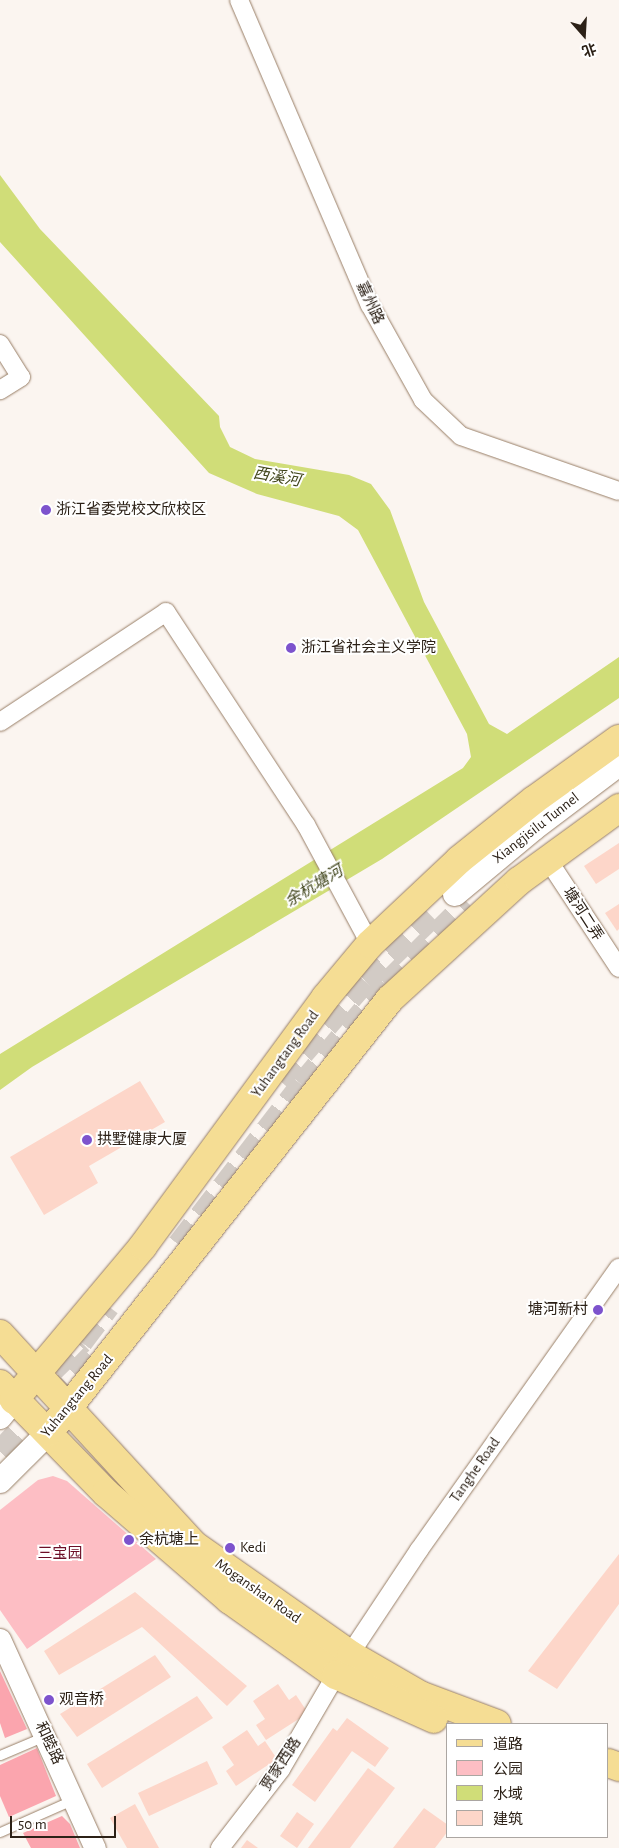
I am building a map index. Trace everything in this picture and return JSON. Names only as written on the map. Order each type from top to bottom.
[{"type":"main road","name":"Yuhangtang Road","points":[[5,1400],[37,1374],[143,1246],[325,998],[370,944],[458,860],[534,800],[619,739]]},
{"type":"main road","name":"Xiangjisilu Tunnel","points":[[619,764],[533,829],[461,899],[619,783]]},
{"type":"main road","name":"Yuhangtang Road","points":[[0,1480],[69,1410],[390,1000],[504,894],[619,808]]},
{"type":"main road","name":"Moganshan Road","points":[[0,1334],[194,1545],[343,1665],[494,1723]]},
{"type":"main road","name":"Moganshan Road","points":[[5,1400],[49,1432],[106,1493],[230,1600],[446,1724]]},
{"type":"street","name":"嘉州路","points":[[240,0],[370,305],[423,400],[461,436],[619,491]]},
{"type":"street","points":[[0,344],[21,377],[0,390]]},
{"type":"street","points":[[0,722],[166,612],[317,844],[370,944]]},
{"type":"street","name":"塘河二弄","points":[[548,860],[619,968]]},
{"type":"street","name":"Tanghe Road","points":[[343,1665],[419,1550],[617,1274]]},
{"type":"street","name":"和睦路","points":[[0,1639],[95,1848]]},
{"type":"street","name":"贾家西路","points":[[220,1848],[281,1769],[343,1665]]},
{"type":"lane","points":[[0,1755],[45,1736]]},
{"type":"lane","points":[[0,1832],[74,1799]]},
{"type":"green space","name":"三宝园","points":[[53,1476],[67,1481],[156,1559],[27,1649],[0,1610],[0,1510],[38,1480]]},
{"type":"shaded area","points":[[0,1671],[27,1729],[5,1738],[0,1723]]},
{"type":"shaded area","points":[[37,1748],[56,1796],[9,1817],[0,1796],[0,1765]]},
{"type":"shaded area","points":[[62,1816],[70,1824],[80,1848],[31,1848],[23,1833]]},
{"type":"water","points":[[0,175],[40,229],[219,416],[220,427],[230,447],[255,459],[349,475],[371,484],[390,510],[424,602],[489,724],[507,734],[619,657],[619,698],[382,859],[32,1067],[0,1090],[0,1054],[463,768],[471,757],[467,734],[358,530],[339,516],[257,494],[209,473],[0,242]]},
{"type":"building","points":[[619,843],[619,869],[596,884],[584,866]]},
{"type":"building","points":[[619,904],[619,929],[617,931],[605,913]]},
{"type":"building","name":"拱墅健康大厦","points":[[140,1081],[165,1122],[89,1166],[98,1183],[44,1215],[10,1157]]},
{"type":"building","points":[[619,1554],[619,1604],[557,1689],[528,1671]]},
{"type":"building","points":[[135,1592],[247,1686],[227,1706],[142,1627],[59,1675],[44,1651]]},
{"type":"building","points":[[155,1655],[171,1677],[77,1737],[60,1714]]},
{"type":"building","points":[[278,1684],[289,1700],[296,1695],[308,1713],[266,1740],[256,1725],[265,1719],[253,1701]]},
{"type":"building","points":[[197,1696],[213,1718],[102,1788],[87,1764]]},
{"type":"building","points":[[347,1718],[389,1748],[375,1767],[352,1751],[315,1802],[292,1785],[333,1728],[337,1731]]},
{"type":"building","points":[[247,1730],[258,1746],[265,1741],[277,1759],[236,1786],[226,1771],[234,1765],[222,1747]]},
{"type":"building","points":[[207,1761],[218,1784],[149,1816],[138,1793]]},
{"type":"building","points":[[368,1768],[395,1788],[350,1848],[308,1848]]},
{"type":"building","points":[[135,1804],[159,1848],[127,1848],[110,1818]]},
{"type":"building","points":[[424,1808],[446,1824],[446,1834],[435,1848],[393,1848]]},
{"type":"building","points":[[297,1812],[314,1824],[297,1848],[280,1836]]},
{"type":"building","points":[[247,1840],[258,1848],[241,1848]]},
{"type":"tunnel","points":[[179,1245],[302,1085],[386,985],[468,903]]},
{"type":"tunnel","points":[[279,1080],[365,981],[432,916]]},
{"type":"tunnel","points":[[53,1369],[81,1342],[108,1306]]},
{"type":"tunnel","points":[[0,1452],[99,1349]]},
{"type":"place","name":"浙江省委党校文欣校区","points":[[46,510]]},
{"type":"place","name":"浙江省社会主义学院","points":[[291,648]]},
{"type":"place","name":"拱墅健康大厦","points":[[87,1140]]},
{"type":"place","name":"塘河新村","points":[[598,1310]]},
{"type":"place","name":"余杭塘上","points":[[129,1540]]},
{"type":"place","name":"Kedi","points":[[230,1548]]},
{"type":"place","name":"观音桥","points":[[49,1700]]},
{"type":"water label","name":"西溪河","points":[[277,477]]},
{"type":"water label","name":"余杭塘河","points":[[314,886]]}]
